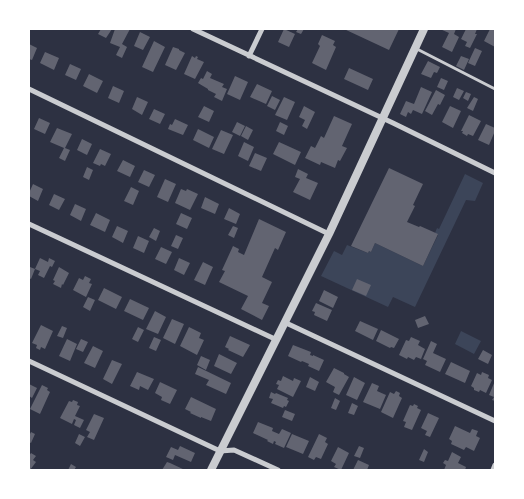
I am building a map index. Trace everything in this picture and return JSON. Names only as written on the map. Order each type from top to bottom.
[{"type":"street","points":[[193,29],[495,173]]},
{"type":"street","points":[[249,56],[262,29]]},
{"type":"street","points":[[211,470],[329,234],[381,118],[424,29]]},
{"type":"street","points":[[29,89],[329,234]]},
{"type":"street","points":[[29,224],[277,340]]},
{"type":"street","points":[[284,322],[495,421]]},
{"type":"street","points":[[29,360],[220,451],[234,450],[278,470]]},
{"type":"street","points":[[493,470],[495,465]]},
{"type":"lane","points":[[414,48],[495,89]]},
{"type":"shaded area","points":[[465,174],[483,183],[475,201],[466,200],[415,307],[393,297],[388,307],[321,276],[334,251],[342,255],[347,245],[368,253],[369,251],[371,252],[375,243],[423,266],[438,235],[435,233],[437,228],[439,229]]},
{"type":"shaded area","points":[[461,331],[481,341],[474,354],[455,344]]},
{"type":"building","points":[[101,29],[112,29],[106,38],[98,34]]},
{"type":"building","points":[[115,29],[130,29],[122,44],[127,47],[122,58],[116,55],[120,47],[110,43]]},
{"type":"building","points":[[284,29],[295,34],[289,47],[278,42]]},
{"type":"building","points":[[298,29],[304,29],[301,34],[296,32]]},
{"type":"building","points":[[344,29],[399,29],[389,50]]},
{"type":"building","points":[[440,29],[456,29],[454,34],[459,37],[452,52],[442,47],[449,33]]},
{"type":"building","points":[[466,29],[477,29],[475,34],[477,34],[470,48],[465,46],[467,42],[461,39]]},
{"type":"building","points":[[490,29],[495,29],[495,47],[484,41]]},
{"type":"building","points":[[140,32],[150,37],[143,50],[134,46]]},
{"type":"building","points":[[322,35],[335,41],[333,45],[336,47],[326,70],[312,63],[320,46],[318,44]]},
{"type":"building","points":[[154,41],[165,47],[153,72],[142,67]]},
{"type":"building","points":[[29,44],[37,48],[32,60],[29,59]]},
{"type":"building","points":[[173,47],[185,53],[176,70],[165,65]]},
{"type":"building","points":[[475,48],[482,51],[475,66],[468,63]]},
{"type":"building","points":[[45,52],[59,58],[54,70],[40,63]]},
{"type":"building","points":[[192,56],[198,57],[197,59],[204,62],[195,79],[184,74]]},
{"type":"building","points":[[461,56],[469,59],[464,70],[456,66]]},
{"type":"building","points":[[428,61],[440,67],[431,78],[421,74]]},
{"type":"building","points":[[70,64],[81,69],[76,80],[65,75]]},
{"type":"building","points":[[349,68],[373,79],[368,90],[344,79]]},
{"type":"building","points":[[207,71],[212,74],[210,78],[224,84],[222,87],[227,89],[222,101],[214,97],[216,94],[198,83],[201,78],[203,79]]},
{"type":"building","points":[[89,74],[103,81],[97,93],[83,86]]},
{"type":"building","points":[[235,76],[248,82],[240,100],[227,94]]},
{"type":"building","points":[[441,78],[448,81],[444,90],[437,87]]},
{"type":"building","points":[[257,84],[272,91],[266,104],[250,97]]},
{"type":"building","points":[[113,86],[124,91],[119,103],[108,98]]},
{"type":"building","points":[[421,87],[432,92],[422,114],[413,110],[411,114],[408,112],[406,117],[400,114],[406,101],[414,104]]},
{"type":"building","points":[[457,88],[464,91],[459,100],[453,97]]},
{"type":"building","points":[[436,90],[445,95],[432,115],[425,111]]},
{"type":"building","points":[[466,92],[471,94],[468,101],[463,98]]},
{"type":"building","points":[[272,96],[280,100],[275,110],[267,106]]},
{"type":"building","points":[[137,97],[148,102],[142,115],[132,109]]},
{"type":"building","points":[[284,97],[295,102],[287,120],[275,115]]},
{"type":"building","points":[[474,97],[478,99],[473,111],[467,108]]},
{"type":"building","points":[[204,106],[214,111],[209,122],[198,117]]},
{"type":"building","points":[[304,106],[315,112],[307,129],[302,126],[305,120],[299,117]]},
{"type":"building","points":[[450,106],[461,111],[453,128],[442,122]]},
{"type":"building","points":[[154,109],[165,114],[160,124],[149,119]]},
{"type":"building","points":[[469,115],[481,121],[473,136],[468,134],[467,136],[461,131]]},
{"type":"building","points":[[334,116],[352,124],[342,146],[347,148],[340,161],[338,160],[335,168],[321,162],[320,165],[305,158],[311,146],[315,148],[321,136],[324,138]]},
{"type":"building","points":[[39,118],[50,123],[45,134],[34,129]]},
{"type":"building","points":[[175,119],[188,125],[183,135],[168,129]]},
{"type":"building","points":[[237,122],[245,126],[240,136],[232,132]]},
{"type":"building","points":[[280,122],[288,126],[284,135],[276,131]]},
{"type":"building","points":[[486,124],[495,128],[489,145],[478,140]]},
{"type":"building","points":[[246,126],[253,130],[248,140],[241,136]]},
{"type":"building","points":[[57,128],[72,134],[65,148],[70,150],[65,161],[59,158],[64,148],[50,142]]},
{"type":"building","points":[[198,129],[214,137],[209,148],[193,140]]},
{"type":"building","points":[[221,130],[233,135],[224,154],[212,149]]},
{"type":"building","points":[[82,139],[92,144],[87,155],[77,150]]},
{"type":"building","points":[[244,142],[254,147],[248,161],[238,156]]},
{"type":"building","points":[[279,142],[301,152],[295,165],[273,154]]},
{"type":"building","points":[[100,149],[111,154],[105,166],[93,163]]},
{"type":"building","points":[[255,153],[267,158],[261,171],[249,166]]},
{"type":"building","points":[[123,160],[135,166],[130,177],[117,171]]},
{"type":"building","points":[[87,167],[93,170],[89,180],[83,177]]},
{"type":"building","points":[[389,168],[423,184],[407,222],[438,234],[423,266],[375,243],[371,252],[369,251],[368,253],[351,246]]},
{"type":"building","points":[[298,169],[308,174],[306,178],[318,183],[310,200],[293,192],[300,179],[295,177]]},
{"type":"building","points":[[144,170],[155,175],[149,187],[138,182]]},
{"type":"building","points":[[165,179],[176,184],[168,202],[157,197]]},
{"type":"building","points":[[33,184],[43,189],[38,201],[29,196]]},
{"type":"building","points":[[131,187],[139,191],[133,205],[124,201]]},
{"type":"building","points":[[181,189],[186,191],[187,189],[198,194],[190,210],[175,203]]},
{"type":"building","points":[[54,194],[65,199],[59,210],[49,205]]},
{"type":"building","points":[[205,197],[219,204],[215,214],[201,208]]},
{"type":"building","points":[[75,204],[86,209],[81,221],[70,215]]},
{"type":"building","points":[[229,208],[240,214],[236,224],[224,219]]},
{"type":"building","points":[[96,213],[110,220],[105,232],[90,225]]},
{"type":"building","points":[[181,213],[192,218],[187,229],[176,224]]},
{"type":"building","points":[[259,219],[286,232],[278,250],[275,248],[262,277],[272,282],[262,303],[269,306],[262,320],[241,309],[248,296],[219,282],[225,271],[222,270],[233,246],[244,255]]},
{"type":"building","points":[[117,226],[128,231],[123,243],[112,237]]},
{"type":"building","points":[[233,226],[238,228],[234,238],[228,235]]},
{"type":"building","points":[[154,228],[160,231],[156,241],[149,237]]},
{"type":"building","points":[[176,235],[183,238],[178,249],[171,246]]},
{"type":"building","points":[[138,236],[149,241],[144,253],[133,248]]},
{"type":"building","points":[[161,247],[172,252],[166,264],[155,259]]},
{"type":"building","points":[[40,258],[48,262],[49,258],[55,261],[44,278],[38,275],[40,271],[35,269]]},
{"type":"building","points":[[179,258],[190,263],[184,275],[174,270]]},
{"type":"building","points":[[203,262],[213,267],[205,285],[194,280]]},
{"type":"building","points":[[30,267],[35,269],[31,279],[29,278]]},
{"type":"building","points":[[59,267],[69,273],[61,288],[53,284]]},
{"type":"building","points":[[85,276],[91,279],[89,283],[92,284],[86,297],[73,290],[79,278],[83,280]]},
{"type":"building","points":[[357,279],[371,285],[366,296],[352,290]]},
{"type":"building","points":[[104,288],[122,297],[116,309],[98,300]]},
{"type":"building","points":[[324,290],[338,297],[333,308],[319,301]]},
{"type":"building","points":[[88,297],[95,300],[90,311],[83,307]]},
{"type":"building","points":[[130,299],[149,308],[143,320],[124,311]]},
{"type":"building","points":[[316,303],[332,310],[327,321],[314,315],[315,312],[312,311]]},
{"type":"building","points":[[155,311],[166,317],[158,334],[146,329]]},
{"type":"building","points":[[425,316],[429,324],[418,328],[415,320]]},
{"type":"building","points":[[172,319],[184,324],[175,344],[163,338]]},
{"type":"building","points":[[360,321],[378,329],[373,340],[355,331]]},
{"type":"building","points":[[41,325],[53,331],[45,349],[41,347],[40,350],[36,348],[37,345],[32,343]]},
{"type":"building","points":[[62,326],[67,328],[63,338],[57,336]]},
{"type":"building","points":[[138,327],[144,330],[138,342],[132,339]]},
{"type":"building","points":[[189,327],[201,333],[199,338],[204,340],[197,355],[180,346]]},
{"type":"building","points":[[381,330],[399,339],[394,348],[376,341]]},
{"type":"building","points":[[230,336],[250,345],[243,357],[225,347]]},
{"type":"building","points":[[154,337],[161,340],[156,351],[149,348]]},
{"type":"building","points":[[411,337],[420,341],[418,345],[425,349],[421,359],[416,357],[414,360],[408,357],[407,359],[399,355],[406,340],[409,341]]},
{"type":"building","points":[[67,339],[77,344],[70,361],[59,356]]},
{"type":"building","points":[[81,339],[88,342],[83,352],[76,349]]},
{"type":"building","points":[[431,341],[437,344],[433,353],[446,359],[440,372],[425,365],[427,361],[423,359]]},
{"type":"building","points":[[293,345],[311,352],[310,355],[324,360],[319,371],[308,366],[309,364],[288,356]]},
{"type":"building","points":[[93,346],[103,351],[95,368],[84,363]]},
{"type":"building","points":[[483,350],[492,355],[488,364],[478,359]]},
{"type":"building","points":[[219,354],[237,363],[231,374],[214,366]]},
{"type":"building","points":[[201,356],[210,360],[206,370],[197,365]]},
{"type":"building","points":[[112,360],[122,364],[112,384],[103,379]]},
{"type":"building","points":[[451,362],[470,371],[465,383],[445,374]]},
{"type":"building","points":[[198,367],[231,383],[226,394],[206,385],[209,380],[195,374]]},
{"type":"building","points":[[334,368],[349,377],[339,395],[333,392],[335,387],[326,382]]},
{"type":"building","points":[[137,372],[154,379],[148,390],[140,386],[139,390],[130,386]]},
{"type":"building","points":[[482,372],[489,375],[488,378],[492,380],[486,393],[474,390],[471,386],[477,373],[481,375]]},
{"type":"building","points":[[283,376],[293,381],[294,378],[301,381],[293,397],[277,389],[279,385],[276,384],[278,380],[281,381]]},
{"type":"building","points":[[310,377],[319,382],[315,391],[306,387]]},
{"type":"building","points":[[354,377],[365,383],[357,400],[346,395]]},
{"type":"building","points":[[495,381],[495,401],[492,400],[494,397],[489,395]]},
{"type":"building","points":[[160,382],[177,390],[170,404],[161,400],[162,397],[155,393]]},
{"type":"building","points":[[372,383],[379,386],[377,391],[386,395],[380,409],[363,402]]},
{"type":"building","points":[[29,384],[37,388],[32,398],[29,396]]},
{"type":"building","points":[[42,385],[48,388],[47,390],[50,392],[40,414],[30,409]]},
{"type":"building","points":[[396,391],[400,393],[399,396],[402,398],[393,418],[381,412],[390,392],[394,394]]},
{"type":"building","points":[[271,392],[288,398],[287,400],[289,401],[286,407],[284,406],[283,408],[271,403],[273,399],[269,398]]},
{"type":"building","points":[[191,397],[216,409],[211,421],[190,413],[185,409]]},
{"type":"building","points":[[335,398],[340,401],[336,410],[331,408]]},
{"type":"building","points":[[73,400],[78,402],[77,405],[80,406],[75,416],[84,420],[80,428],[74,425],[76,420],[74,419],[72,424],[60,418],[69,401],[72,402]]},
{"type":"building","points":[[352,403],[358,406],[354,415],[348,413]]},
{"type":"building","points":[[414,404],[421,410],[412,430],[404,427],[406,422],[403,421],[410,405],[413,406]]},
{"type":"building","points":[[285,410],[295,414],[292,421],[282,417]]},
{"type":"building","points":[[428,413],[439,418],[430,437],[425,435],[427,431],[421,428]]},
{"type":"building","points":[[94,414],[104,418],[94,440],[87,437],[90,432],[86,430]]},
{"type":"building","points":[[258,422],[273,428],[272,431],[279,434],[282,429],[291,433],[284,448],[275,444],[276,442],[274,441],[273,444],[253,433]]},
{"type":"building","points":[[455,426],[470,433],[472,429],[478,431],[476,436],[480,438],[474,451],[466,447],[464,450],[451,444],[452,441],[449,439]]},
{"type":"building","points":[[31,432],[35,434],[31,443],[29,442],[29,436]]},
{"type":"building","points":[[79,434],[85,437],[80,446],[75,443]]},
{"type":"building","points":[[292,434],[309,441],[303,454],[286,447]]},
{"type":"building","points":[[319,434],[327,438],[325,442],[328,444],[321,459],[316,457],[314,460],[308,457]]},
{"type":"building","points":[[180,446],[195,453],[191,462],[175,455],[173,460],[166,457],[171,447],[178,450]]},
{"type":"building","points":[[359,446],[364,448],[360,458],[354,456]]},
{"type":"building","points":[[338,447],[349,453],[341,470],[334,467],[336,464],[331,461]]},
{"type":"building","points":[[424,449],[428,452],[424,462],[419,460]]},
{"type":"building","points":[[452,452],[461,457],[458,463],[466,467],[465,470],[444,470],[446,465],[443,463],[445,460],[448,461]]},
{"type":"building","points":[[31,453],[36,456],[33,460],[36,462],[29,470],[29,456]]},
{"type":"building","points":[[358,460],[369,465],[367,470],[353,470]]},
{"type":"building","points":[[167,462],[170,463],[185,470],[162,470]]},
{"type":"building","points":[[71,464],[76,467],[74,470],[68,470]]}]
